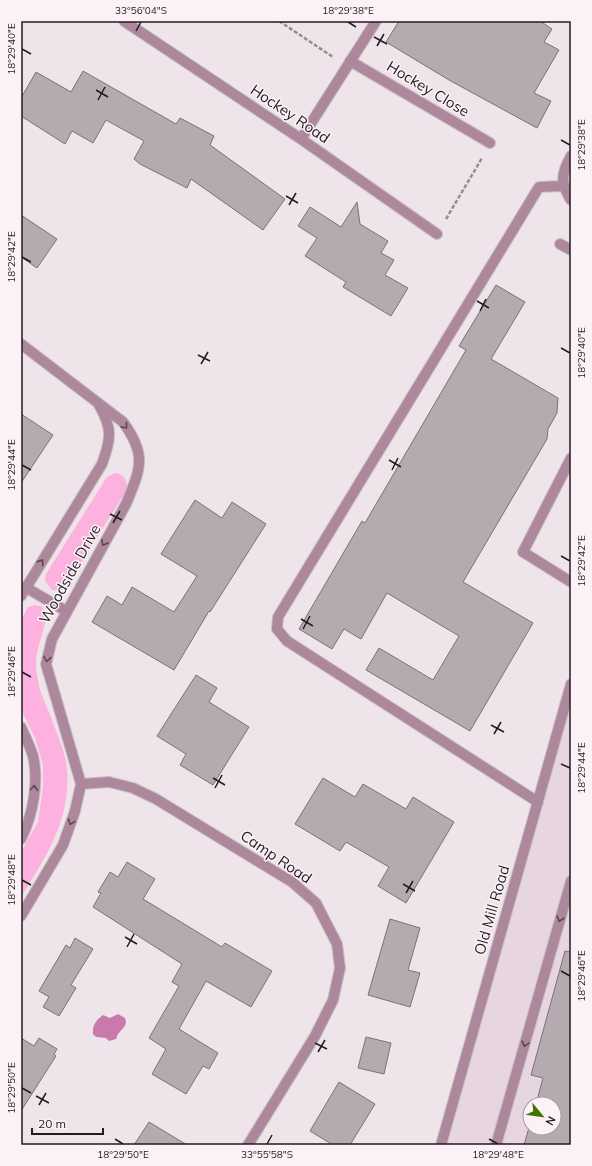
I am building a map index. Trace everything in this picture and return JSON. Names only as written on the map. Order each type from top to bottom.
[{"type":"street","name":"Hockey Road","points":[[124,21],[301,139],[437,234]]},
{"type":"street","points":[[301,139],[376,21]]},
{"type":"street","name":"Hockey Close","points":[[349,64],[490,143]]},
{"type":"street","points":[[571,156],[564,169],[563,186],[571,200]]},
{"type":"street","points":[[538,802],[287,641],[277,629],[278,618],[539,187],[563,186]]},
{"type":"street","points":[[560,244],[571,250]]},
{"type":"street","points":[[21,344],[96,400]]},
{"type":"street","name":"Woodside Drive","points":[[23,591],[95,475],[109,445],[110,430],[105,415],[96,400]]},
{"type":"street","name":"Woodside Drive","points":[[21,916],[63,845],[75,811],[81,784],[46,664],[52,639],[126,504],[135,481],[140,456],[134,437],[123,422],[96,400]]},
{"type":"street","points":[[571,458],[523,552],[571,582]]},
{"type":"street","points":[[23,591],[66,611]]},
{"type":"street","name":"Old Mill Road","points":[[441,1145],[571,684]]},
{"type":"street","points":[[21,727],[33,756],[35,783],[32,810],[21,838]]},
{"type":"street","name":"Camp Road","points":[[81,784],[109,782],[133,788],[156,799],[292,882],[316,903],[336,944],[340,968],[333,1000],[315,1036],[248,1145]]},
{"type":"street","points":[[496,1145],[571,881]]},
{"type":"path","points":[[279,21],[349,64]]},
{"type":"path","points":[[437,234],[490,143]]},
{"type":"shaded area","points":[[115,473],[121,475],[125,479],[127,485],[126,491],[66,587],[60,591],[52,590],[45,581],[46,574],[107,477]]},
{"type":"shaded area","points":[[35,605],[42,607],[46,617],[36,658],[38,682],[64,754],[67,781],[66,799],[56,834],[49,850],[21,897],[21,852],[38,822],[43,787],[43,765],[35,738],[21,710],[21,620],[28,607]]},
{"type":"shaded area","points":[[571,684],[571,1145],[441,1145]]},
{"type":"shaded area","points":[[118,1014],[125,1018],[126,1023],[116,1039],[109,1041],[106,1038],[96,1037],[93,1034],[96,1021],[103,1015],[110,1018]]},
{"type":"building","points":[[399,21],[540,21],[552,29],[544,42],[559,50],[534,93],[551,101],[537,128],[449,80],[386,42]]},
{"type":"building","points":[[83,71],[176,124],[180,118],[214,136],[210,145],[285,199],[263,230],[191,179],[187,188],[140,164],[134,159],[144,141],[106,120],[93,143],[72,131],[65,144],[21,116],[21,98],[36,72],[71,92]]},
{"type":"building","points":[[357,202],[360,224],[388,241],[381,253],[394,260],[385,275],[408,288],[391,316],[343,287],[346,282],[305,256],[317,238],[298,226],[310,207],[341,227]]},
{"type":"building","points":[[21,215],[57,239],[37,268],[21,257]]},
{"type":"building","points":[[496,285],[525,302],[491,359],[558,398],[557,413],[548,429],[547,439],[463,582],[533,623],[470,731],[366,670],[379,648],[433,680],[459,636],[387,593],[361,639],[344,629],[332,649],[299,629],[362,521],[365,523],[466,350],[459,346]]},
{"type":"building","points":[[21,414],[53,435],[21,483]]},
{"type":"building","points":[[195,500],[222,518],[232,502],[266,524],[210,612],[209,611],[174,670],[92,622],[107,596],[122,605],[132,587],[174,612],[197,576],[161,554]]},
{"type":"building","points":[[196,675],[217,688],[209,702],[249,727],[213,785],[180,765],[186,754],[157,736]]},
{"type":"building","points":[[323,778],[355,797],[363,784],[406,809],[413,797],[454,822],[406,903],[378,886],[389,867],[346,842],[340,851],[295,824]]},
{"type":"building","points":[[127,862],[155,879],[143,899],[222,947],[225,943],[272,971],[251,1007],[206,981],[179,1029],[218,1053],[209,1069],[203,1066],[186,1094],[152,1074],[166,1049],[149,1038],[179,986],[172,982],[182,964],[93,907],[101,893],[98,892],[110,872],[118,877]]},
{"type":"building","points":[[390,919],[420,928],[408,970],[420,973],[410,1007],[368,995]]},
{"type":"building","points":[[75,938],[93,949],[71,985],[76,988],[59,1016],[43,1007],[49,997],[39,991],[66,945],[70,948]]},
{"type":"building","points":[[565,951],[571,952],[571,1145],[524,1145],[527,1136],[562,1136],[562,1096],[538,1096],[543,1078],[531,1075]]},
{"type":"building","points":[[366,1037],[391,1043],[384,1074],[358,1068]]},
{"type":"building","points":[[21,1038],[34,1046],[39,1038],[57,1049],[54,1054],[56,1056],[21,1111]]},
{"type":"building","points":[[339,1082],[375,1104],[350,1145],[333,1145],[310,1131]]},
{"type":"building","points":[[149,1122],[187,1145],[134,1145]]}]
